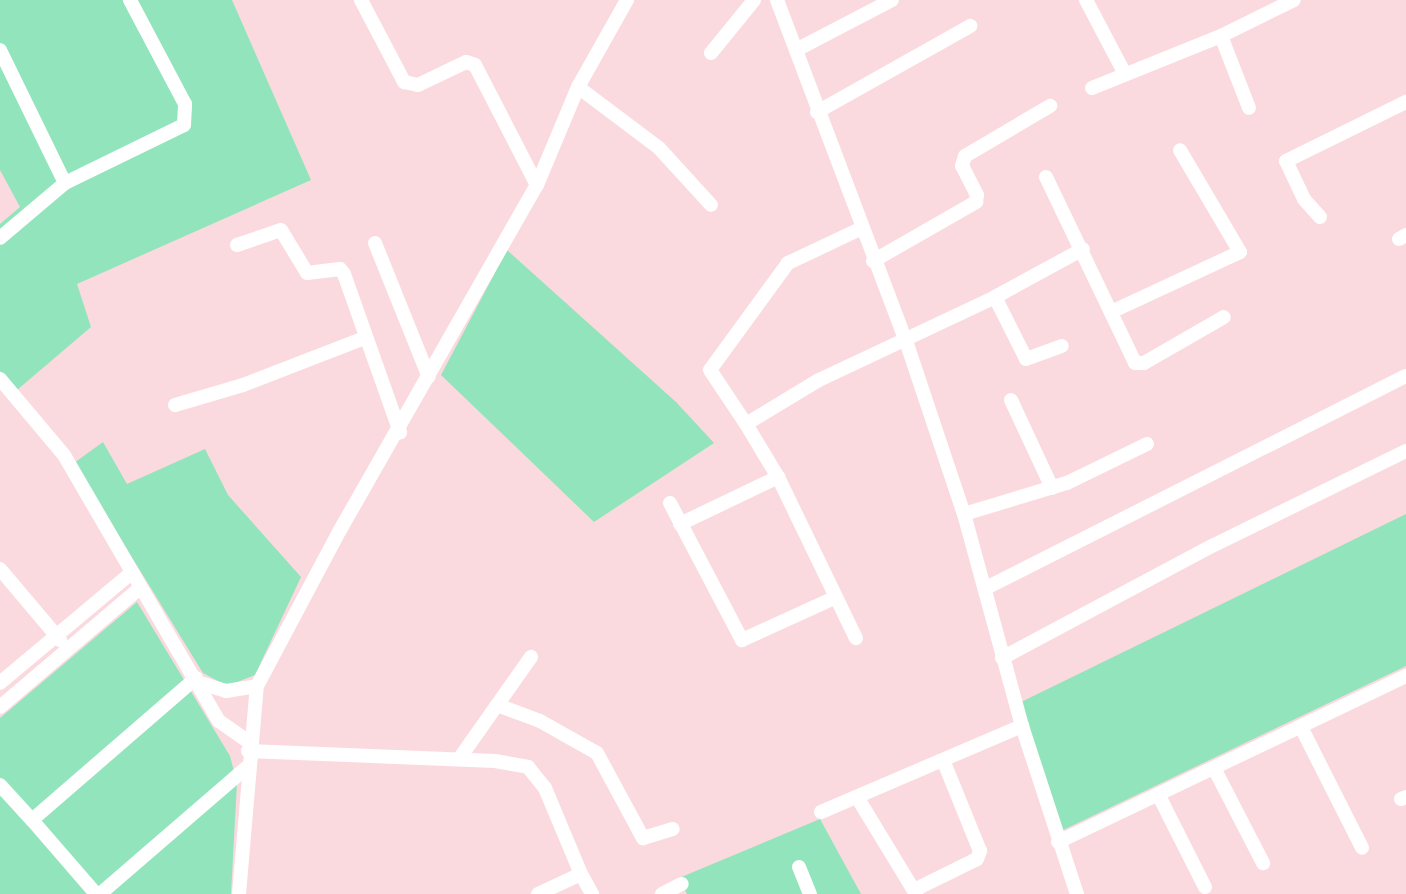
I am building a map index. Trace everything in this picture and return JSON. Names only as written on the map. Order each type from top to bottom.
[{"type":"street","points":[[0,238],[65,183],[184,125],[185,104],[130,0]]},
{"type":"street","points":[[361,0],[404,82],[418,85],[466,62],[475,65],[537,185]]},
{"type":"street","points":[[239,894],[248,746],[257,686],[340,530],[400,432],[537,185],[578,87],[627,0]]},
{"type":"street","points":[[711,53],[754,0]]},
{"type":"street","points":[[777,0],[860,229],[906,341],[964,513],[1022,726],[1077,894]]},
{"type":"street","points":[[796,50],[892,0]]},
{"type":"street","points":[[1086,0],[1124,72]]},
{"type":"street","points":[[1092,88],[1124,72],[1221,36],[1275,4],[1294,0]]},
{"type":"street","points":[[817,112],[970,26]]},
{"type":"street","points":[[1221,36],[1249,108]]},
{"type":"street","points":[[0,50],[65,183]]},
{"type":"street","points":[[578,87],[659,148],[711,205]]},
{"type":"street","points":[[1320,217],[1304,199],[1286,161],[1406,102]]},
{"type":"street","points":[[873,261],[976,202],[977,195],[962,166],[965,156],[1050,106]]},
{"type":"street","points":[[1111,312],[1240,252],[1180,150]]},
{"type":"street","points":[[1046,177],[1083,249],[1130,358],[1144,363],[1224,317]]},
{"type":"street","points":[[856,638],[834,598],[778,477],[710,370],[788,263],[860,229]]},
{"type":"street","points":[[237,245],[281,230],[307,273],[340,269],[400,432]]},
{"type":"street","points":[[375,243],[429,377]]},
{"type":"street","points":[[746,425],[819,380],[995,297],[1083,249]]},
{"type":"street","points":[[995,297],[1026,359],[1062,346]]},
{"type":"street","points":[[175,405],[243,385],[365,338]]},
{"type":"street","points":[[986,588],[1406,376]]},
{"type":"street","points":[[0,379],[64,454],[139,588],[198,680],[219,721],[248,746],[512,762],[538,774],[580,874],[592,894]]},
{"type":"street","points":[[1011,400],[1052,488]]},
{"type":"street","points":[[964,513],[1052,488],[1147,444]]},
{"type":"street","points":[[1002,658],[1212,546],[1406,451]]},
{"type":"street","points":[[680,524],[778,477]]},
{"type":"street","points":[[670,503],[742,640],[834,598]]},
{"type":"street","points":[[0,569],[67,648]]},
{"type":"street","points":[[0,683],[131,573]]},
{"type":"street","points":[[0,707],[139,588]]},
{"type":"street","points":[[459,759],[531,657]]},
{"type":"street","points":[[1058,842],[1302,729],[1406,676]]},
{"type":"street","points":[[198,680],[226,691],[257,686]]},
{"type":"street","points":[[32,821],[198,680]]},
{"type":"street","points":[[497,705],[540,721],[597,753],[643,838],[673,829]]},
{"type":"street","points":[[821,812],[1022,726]]},
{"type":"street","points":[[1302,729],[1362,848]]},
{"type":"street","points":[[857,797],[915,892],[977,859],[980,851],[943,760]]},
{"type":"street","points":[[2,791],[98,894],[247,767]]},
{"type":"street","points":[[1215,770],[1263,863]]},
{"type":"street","points":[[1159,796],[1205,887]]},
{"type":"street","points":[[799,867],[810,894]]},
{"type":"street","points":[[538,894],[580,874]]},
{"type":"street","points":[[662,894],[682,884]]},
{"type":"green space","points":[[0,0],[232,0],[311,180],[77,284],[91,327],[17,390],[0,371],[0,224],[20,207],[0,170]]},
{"type":"green space","points":[[507,250],[676,402],[714,443],[594,522],[441,375]]},
{"type":"green space","points":[[103,442],[127,484],[205,449],[228,495],[301,577],[255,675],[227,686],[203,673],[74,463]]},
{"type":"green space","points":[[1406,514],[1406,666],[1059,832],[1019,703]]},
{"type":"green space","points":[[137,602],[230,756],[237,783],[231,894],[0,894],[0,718]]},
{"type":"green space","points":[[820,819],[861,894],[687,894],[679,878]]}]
